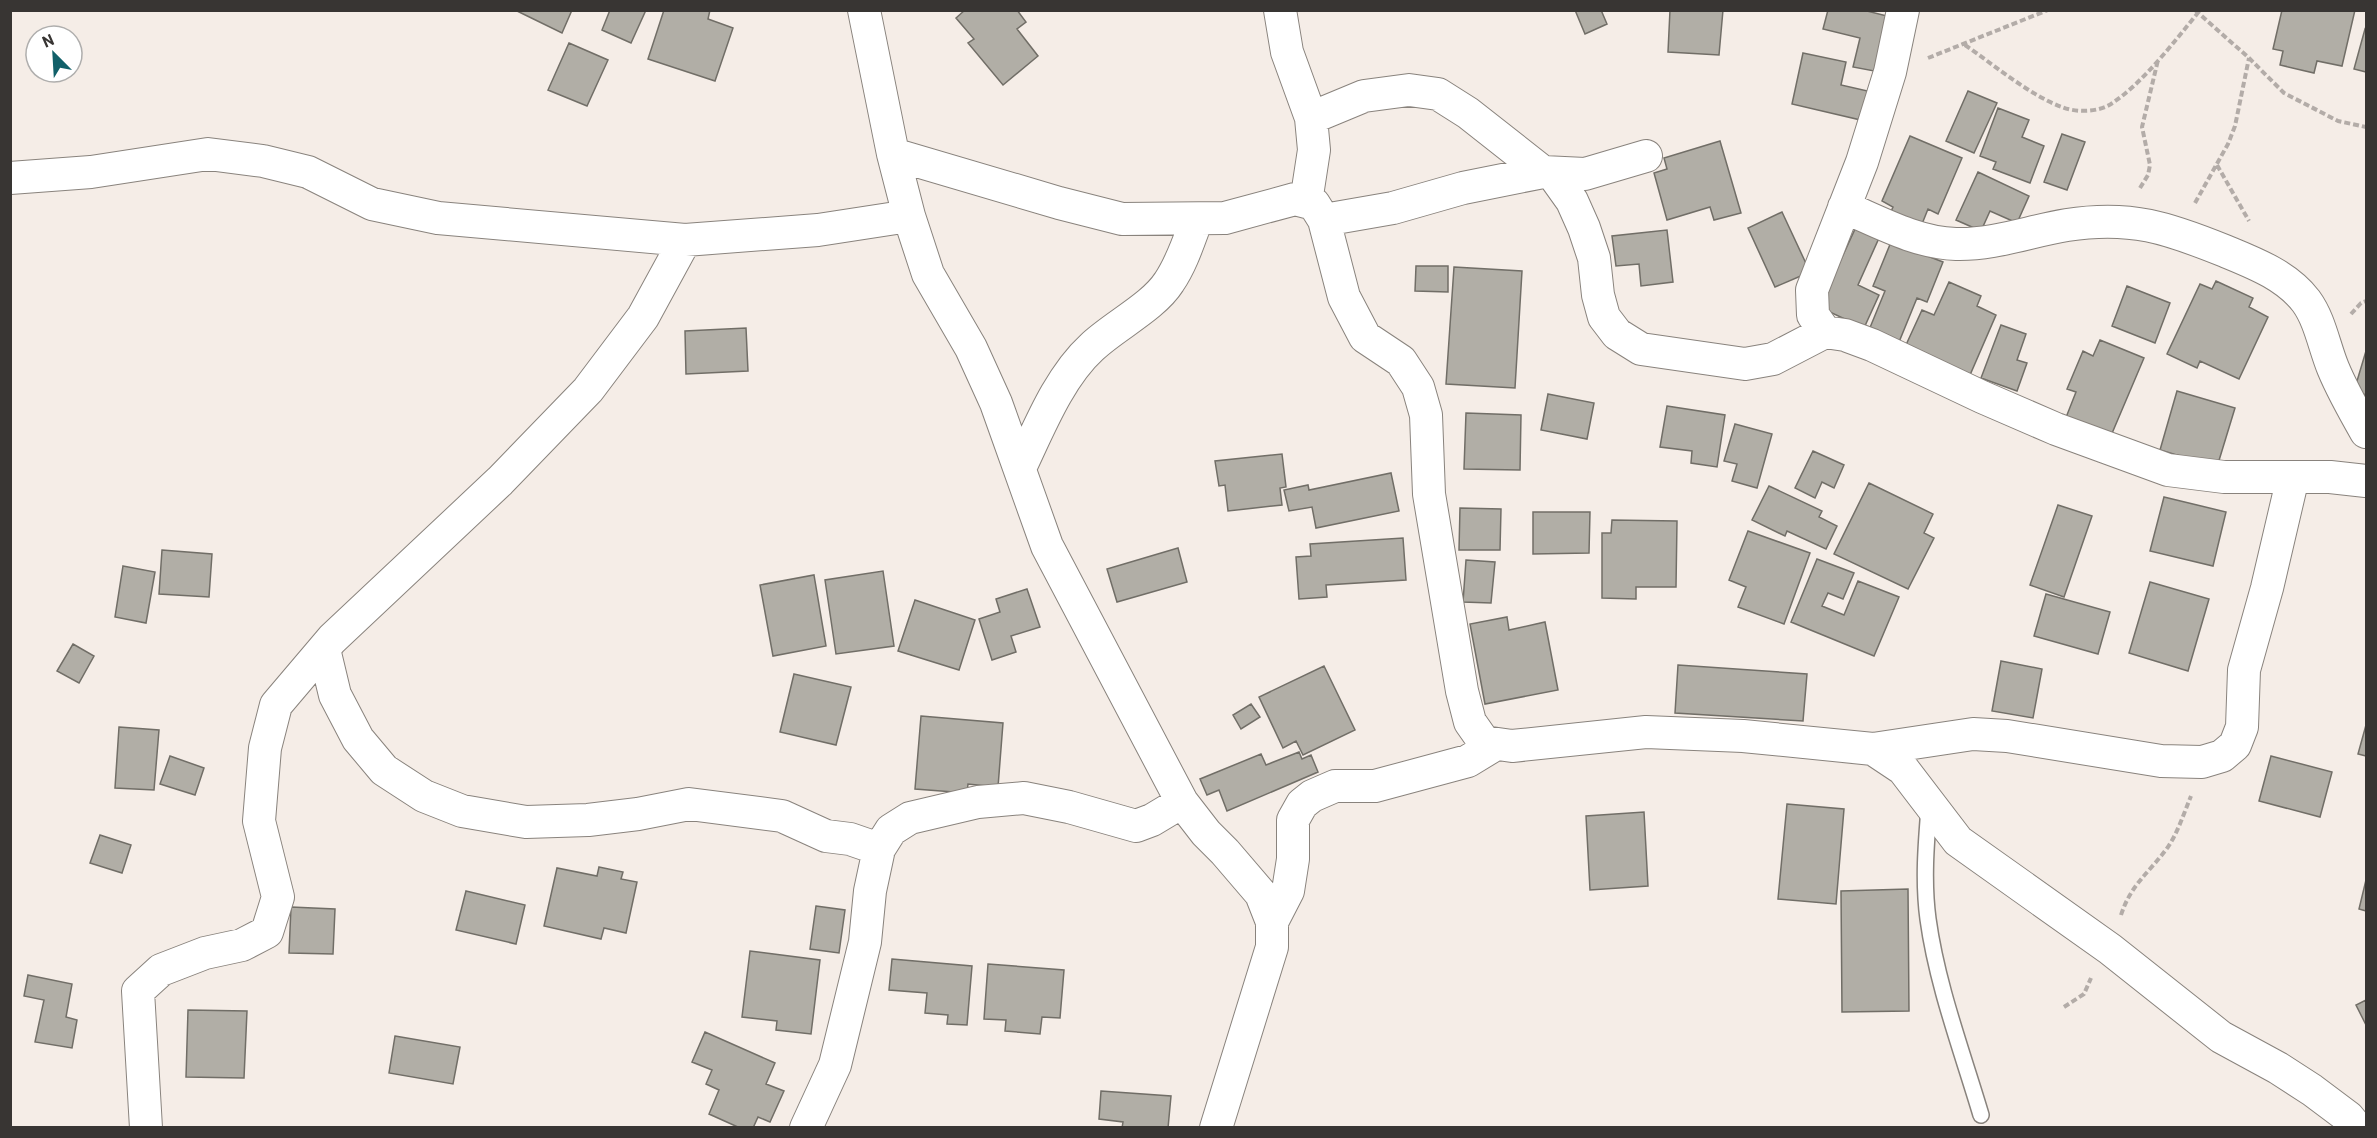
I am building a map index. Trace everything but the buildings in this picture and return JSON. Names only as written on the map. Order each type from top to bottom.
[{"type":"street","points":[[864,10],[893,154],[909,216],[928,274],[971,348],[996,403],[1047,546],[1182,802],[1206,834],[1225,852],[1261,894],[1272,922],[1272,947],[1216,1128]]},
{"type":"street","points":[[1280,10],[1287,52],[1311,118],[1315,211],[1344,297],[1365,337],[1401,361],[1418,387],[1426,415],[1429,494],[1462,692],[1470,722],[1484,742],[1512,746],[1646,732],[1743,736],[1873,749],[1973,734],[2007,736],[2161,761],[2202,762],[2222,756],[2235,745],[2242,728],[2244,670],[2267,588],[2293,477]]},
{"type":"street","points":[[1825,332],[1813,315],[1812,290],[1862,162],[1890,72],[1903,10]]},
{"type":"street","points":[[1311,118],[1364,96],[1409,90],[1438,94],[1468,113],[1548,172],[1572,201],[1594,258],[1598,295],[1604,316],[1617,334],[1641,349],[1745,364],[1773,359],[1825,332],[1845,335],[1872,345],[2056,429],[2168,470],[2224,477],[2330,477],[2367,481]]},
{"type":"street","points":[[10,178],[91,172],[208,154],[262,161],[308,172],[372,204],[438,218],[685,240],[818,230],[909,216]]},
{"type":"street","points":[[893,154],[1059,203],[1122,219],[1225,218],[1295,200],[1315,211],[1393,208],[1463,188],[1548,172],[1585,174],[1646,156]]},
{"type":"street","points":[[1844,207],[1926,239],[1953,244],[1981,244],[2065,225],[2101,221],[2134,222],[2178,232],[2262,266],[2290,285],[2306,301],[2317,321],[2333,368],[2351,406],[2367,432]]},
{"type":"street","points":[[1020,468],[1057,392],[1091,347],[1138,312],[1169,283],[1185,251],[1197,219]]},
{"type":"street","points":[[146,1128],[138,991],[161,970],[205,953],[242,945],[267,932],[278,897],[259,821],[265,748],[276,705],[324,648],[500,481],[588,390],[643,317],[685,240]]},
{"type":"street","points":[[324,648],[334,695],[358,739],[384,770],[424,796],[462,811],[526,822],[588,820],[638,814],[689,804],[782,816],[826,836],[850,839],[879,849]]},
{"type":"street","points":[[1272,922],[1288,891],[1293,859],[1293,820],[1302,804],[1335,786],[1375,786],[1468,761],[1496,744]]},
{"type":"street","points":[[1873,749],[1903,769],[1958,841],[2110,949],[2221,1037],[2278,1068],[2312,1090],[2348,1117],[2357,1128]]},
{"type":"street","points":[[806,1128],[835,1065],[865,942],[870,891],[879,849],[891,830],[910,818],[978,802],[1024,798],[1069,807],[1136,826],[1152,820],[1182,802]]},
{"type":"lane","points":[[1930,802],[1925,860],[1928,919],[1940,977],[1981,1115]]},
{"type":"path","points":[[1890,72],[1965,45],[2048,10]]},
{"type":"path","points":[[1965,45],[2047,101],[2064,108],[2085,111],[2109,105],[2158,60],[2196,12],[2249,57],[2283,93],[2338,121],[2367,127]]},
{"type":"path","points":[[2178,232],[2217,165],[2235,126],[2249,57]]},
{"type":"path","points":[[2101,221],[2126,204],[2148,175],[2150,165],[2142,127],[2158,60]]},
{"type":"path","points":[[2217,165],[2252,226],[2262,266]]},
{"type":"path","points":[[2110,949],[2127,898],[2139,880],[2170,844],[2181,821],[2202,762]]}]
